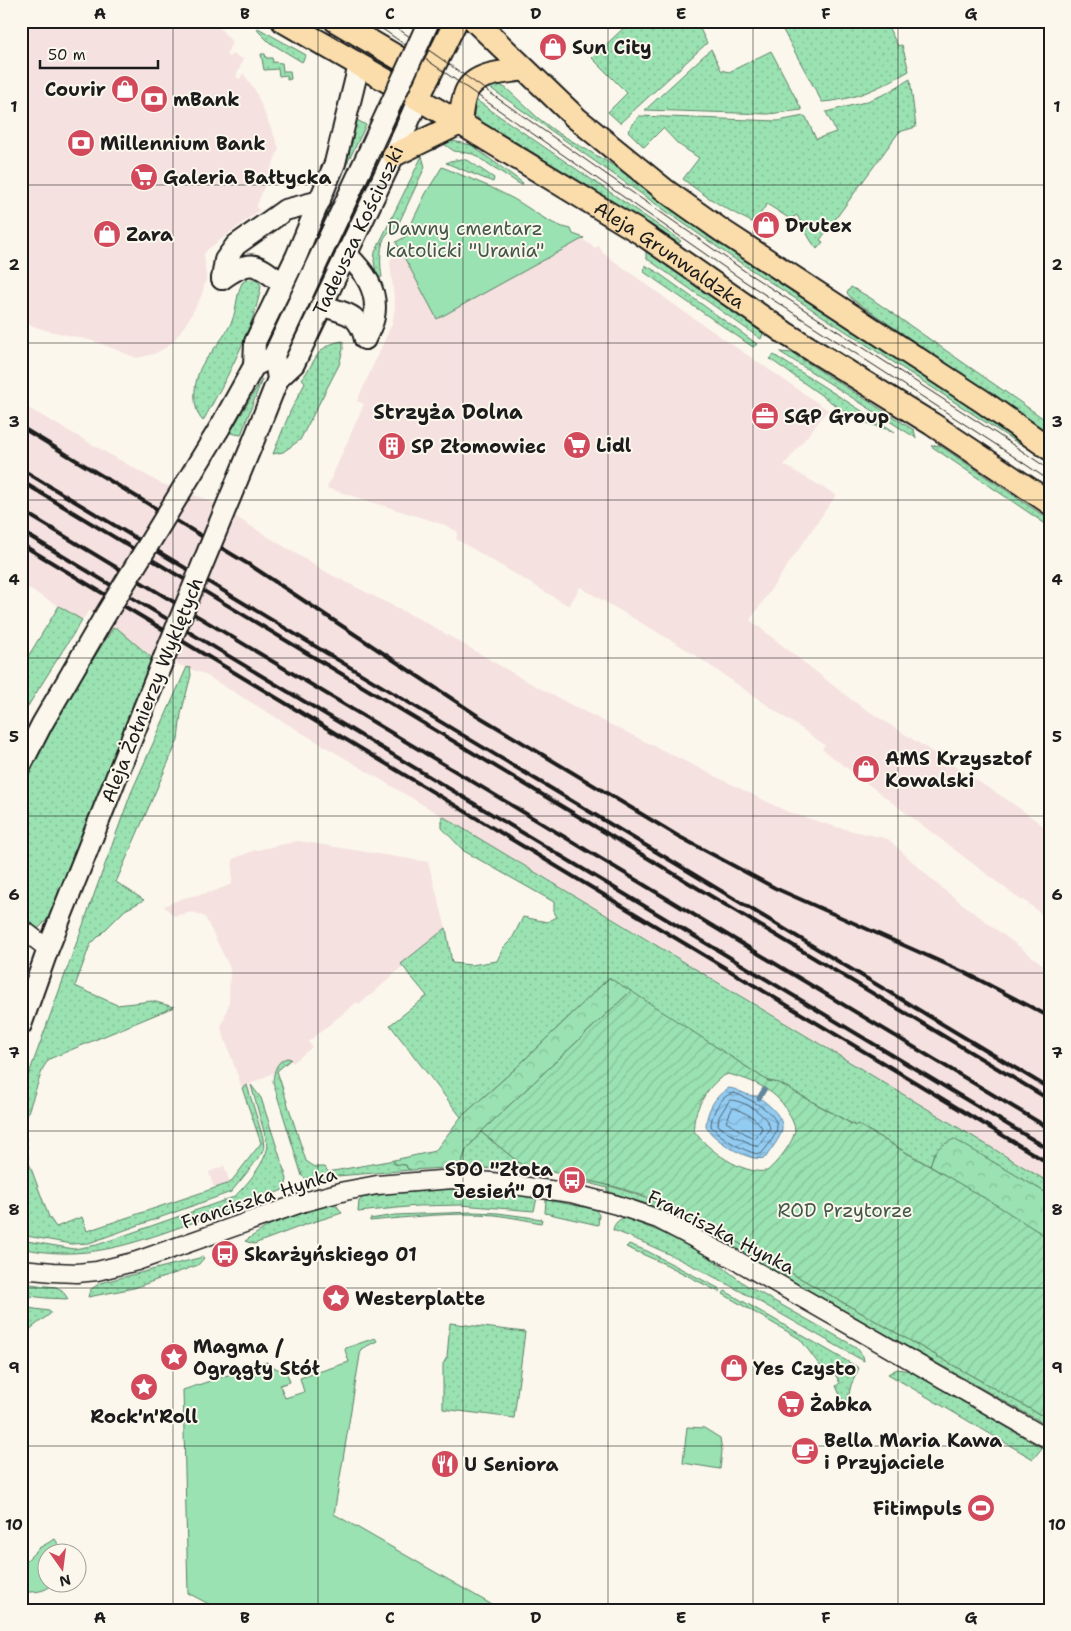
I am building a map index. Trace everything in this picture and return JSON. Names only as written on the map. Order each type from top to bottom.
[{"type":"main road","name":"Aleja Grunwaldzka","points":[[282,21],[460,123],[641,233],[785,333],[932,424],[1050,503]]},
{"type":"main road","points":[[336,21],[367,30],[429,76]]},
{"type":"main road","points":[[278,379],[274,355],[429,21]]},
{"type":"main road","name":"Tadeusza Kościuszki","points":[[278,379],[294,364],[456,21]]},
{"type":"main road","points":[[475,21],[576,118],[666,191],[721,230],[982,401],[1050,449]]},
{"type":"main road","points":[[21,764],[103,619],[220,429],[254,366],[255,342],[283,284],[335,163],[367,30]]},
{"type":"main road","points":[[394,155],[460,123],[464,96],[474,82],[484,77],[524,69]]},
{"type":"main road","points":[[283,284],[262,268],[251,265],[234,270],[222,279],[225,260],[236,245],[285,210],[320,201]]},
{"type":"main road","points":[[321,305],[354,317],[362,328],[365,339],[374,318],[375,302],[373,293],[362,269],[346,254]]},
{"type":"main road","points":[[254,366],[274,355]]},
{"type":"main road","name":"Aleja Żołnierzy Wyklętych","points":[[21,1026],[48,949],[278,379]]},
{"type":"street","points":[[21,928],[48,949]]},
{"type":"street","points":[[21,946],[48,949]]},
{"type":"street","name":"Franciszka Hynka","points":[[21,1268],[61,1272],[97,1271],[137,1261],[304,1202],[345,1191],[377,1186],[453,1179],[492,1182],[562,1192],[617,1205],[658,1219],[736,1260],[1050,1440]]},
{"type":"shaded area","name":"Galeria Bałtycka","points":[[21,21],[214,21],[232,42],[226,55],[230,57],[232,54],[243,59],[236,77],[240,79],[243,73],[255,90],[279,148],[256,208],[260,210],[204,254],[206,279],[201,297],[175,339],[167,347],[154,354],[137,358],[94,341],[45,330],[21,322]]},
{"type":"shaded area","points":[[582,239],[595,248],[599,246],[603,253],[683,311],[828,410],[784,465],[836,495],[750,620],[853,701],[1015,805],[1050,831],[1050,921],[822,749],[825,745],[686,649],[580,587],[569,606],[456,539],[458,532],[445,525],[327,488],[364,404],[357,401],[392,324],[395,307],[390,263],[396,242],[437,318]]},
{"type":"shaded area","points":[[21,404],[160,483],[208,500],[326,572],[425,622],[573,706],[788,812],[836,827],[888,839],[940,887],[1050,970],[1050,1183],[606,914],[202,673],[150,655],[117,628],[89,611],[82,620],[21,584]]},
{"type":"shaded area","points":[[298,841],[428,862],[446,928],[401,964],[403,966],[373,993],[359,1004],[357,1002],[308,1042],[312,1047],[293,1063],[290,1060],[279,1070],[242,1088],[221,1028],[229,1003],[230,968],[205,917],[193,912],[174,916],[164,906],[183,898],[212,892],[232,884],[233,859],[253,851]]},
{"type":"shaded area","points":[[224,1166],[230,1183],[214,1188],[209,1172]]},
{"type":"green space","points":[[631,21],[696,21],[707,43],[620,123],[608,112],[627,93],[592,58]]},
{"type":"green space","points":[[778,21],[885,21],[898,46],[902,45],[909,71],[857,96],[822,102]]},
{"type":"green space","points":[[258,28],[306,55],[302,62],[269,42],[257,30]]},
{"type":"green space","points":[[711,49],[721,70],[729,72],[771,51],[802,110],[768,114],[645,110]]},
{"type":"green space","points":[[261,54],[265,54],[266,58],[272,58],[273,62],[282,63],[283,71],[290,71],[291,79],[287,80],[287,75],[279,76],[278,69],[264,70]]},
{"type":"green space","points":[[910,79],[916,127],[899,132],[820,240],[823,242],[817,249],[797,215],[790,219],[767,204],[754,223],[735,214],[691,186],[683,179],[699,158],[678,144],[663,128],[644,147],[628,131],[639,116],[778,121],[804,116],[816,139],[836,132],[826,112],[865,102],[885,94]]},
{"type":"green space","points":[[486,85],[500,85],[507,89],[555,131],[621,170],[710,238],[863,335],[1021,441],[1019,444],[730,256]]},
{"type":"green space","points":[[473,98],[681,241],[679,243],[485,126],[472,112]]},
{"type":"green space","points":[[357,120],[366,125],[339,180]]},
{"type":"green space","points":[[453,141],[471,145],[523,183],[522,185],[473,154],[454,151],[441,142]]},
{"type":"green space","points":[[422,156],[425,167],[397,227],[384,238],[381,248],[382,277],[377,278],[374,261],[375,252]]},
{"type":"green space","points":[[462,159],[469,161],[494,178],[493,182],[446,163]]},
{"type":"green space","name":"Dawny cmentarz katolicki \"Urania\"","points":[[442,167],[514,199],[546,219],[571,229],[573,234],[584,238],[437,319],[396,242],[405,237],[426,193]]},
{"type":"green space","points":[[646,250],[760,329],[763,334],[761,339],[646,258]]},
{"type":"green space","points":[[645,265],[757,344],[753,347],[644,272]]},
{"type":"green space","points":[[253,279],[259,282],[261,286],[252,320],[237,355],[203,421],[196,408],[195,400],[198,375],[204,362],[223,337],[232,321],[242,283]]},
{"type":"green space","points":[[851,287],[869,297],[1050,423],[1050,434],[852,299],[847,293]]},
{"type":"green space","points":[[343,341],[339,365],[300,440],[283,452],[273,454],[290,412],[304,385],[305,382],[302,379],[322,350],[334,343]]},
{"type":"green space","points":[[780,352],[792,353],[914,430],[916,438]]},
{"type":"green space","points":[[774,355],[895,432],[855,419],[770,359]]},
{"type":"green space","points":[[262,379],[241,435],[230,433]]},
{"type":"green space","points":[[939,445],[1050,520],[1050,527],[931,446]]},
{"type":"green space","points":[[59,606],[82,620],[21,717],[21,668]]},
{"type":"green space","points":[[113,628],[117,628],[152,658],[50,915],[37,930],[32,923],[21,916],[21,793],[39,753],[70,696]]},
{"type":"green space","points":[[187,667],[190,668],[191,675],[181,714],[178,740],[116,882],[144,900],[125,910],[90,945],[75,986],[117,1005],[152,1001],[174,1007],[49,1059],[43,1068],[24,1124],[29,1163],[49,1217],[56,1227],[82,1217],[87,1231],[230,1183],[261,1143],[242,1088],[247,1085],[263,1138],[264,1149],[259,1158],[231,1192],[89,1243],[72,1244],[21,1235],[21,1098],[131,793]]},
{"type":"green space","points":[[442,816],[1050,1183],[1050,1195],[1009,1172],[934,1153],[930,1166],[857,1124],[856,1126],[779,1083],[768,1081],[609,978],[516,1068],[461,1117],[390,1025],[427,996],[401,964],[446,928],[452,963],[471,965],[497,961],[503,948],[512,939],[523,917],[547,922],[557,917],[554,912],[554,902],[464,851],[442,828]]},
{"type":"green space","points":[[609,978],[631,991],[481,1132],[466,1150],[460,1167],[411,1170],[406,1165],[394,1164],[394,1160],[435,1151],[461,1117],[516,1068]]},
{"type":"green space","name":"ROD Przytorze","points":[[631,991],[768,1081],[779,1083],[855,1126],[857,1124],[998,1206],[1050,1239],[1050,1416],[1039,1414],[700,1221],[650,1198],[620,1188],[522,1165],[481,1132]],"holes":[[[728,1074],[756,1083],[772,1093],[785,1107],[794,1125],[794,1135],[788,1146],[780,1158],[767,1171],[747,1169],[726,1160],[708,1146],[694,1131],[696,1115],[703,1098],[709,1090],[721,1077]]]},
{"type":"green space","points":[[287,1058],[291,1059],[277,1071],[306,1161],[315,1167],[325,1167],[328,1172],[394,1160],[395,1164],[406,1165],[411,1170],[337,1176],[311,1182],[302,1176],[273,1082],[278,1064]]},
{"type":"green space","points":[[251,1085],[261,1098],[287,1179],[283,1190],[125,1245],[85,1252],[65,1253],[21,1248],[21,1240],[74,1249],[97,1245],[234,1197],[255,1173],[268,1146]]},
{"type":"green space","points":[[481,1132],[522,1165],[518,1170],[460,1167],[466,1150]]},
{"type":"green space","points":[[954,1139],[1050,1195],[1050,1239],[930,1166],[938,1149]]},
{"type":"green space","points":[[586,1179],[644,1197],[700,1221],[1039,1414],[1050,1416],[1050,1427],[709,1234],[650,1205],[607,1191],[607,1188],[585,1182]]},
{"type":"green space","points":[[473,1189],[537,1198],[534,1211],[461,1205],[417,1206],[358,1212],[359,1201],[364,1197],[411,1191]]},
{"type":"green space","points":[[546,1200],[595,1209],[599,1215],[598,1225],[545,1213]]},
{"type":"green space","points":[[329,1205],[337,1206],[342,1213],[254,1244],[245,1241],[274,1222]]},
{"type":"green space","points":[[472,1212],[498,1213],[542,1219],[541,1223],[495,1215],[464,1214],[370,1221],[370,1219],[395,1215]]},
{"type":"green space","points":[[625,1218],[663,1233],[708,1256],[746,1285],[856,1347],[863,1356],[864,1361],[741,1291],[678,1258],[613,1230],[620,1219]]},
{"type":"green space","points":[[629,1244],[647,1251],[720,1289],[719,1292],[667,1265],[626,1247]]},
{"type":"green space","points":[[203,1257],[198,1265],[134,1288],[88,1297],[90,1290],[100,1283]]},
{"type":"green space","points":[[21,1283],[56,1287],[62,1290],[68,1299],[21,1295]]},
{"type":"green space","points":[[725,1291],[859,1368],[851,1385],[846,1408],[836,1386],[840,1383],[831,1367],[824,1371],[800,1339],[723,1294]]},
{"type":"green space","points":[[21,1307],[49,1311],[50,1314],[21,1336]]},
{"type":"green space","points":[[450,1323],[525,1332],[514,1418],[443,1409],[443,1364],[447,1357]]},
{"type":"green space","points":[[375,1338],[377,1341],[361,1349],[334,1514],[501,1610],[220,1610],[188,1593],[183,1390],[267,1362],[287,1374],[290,1382],[280,1385],[285,1398],[304,1392],[300,1378],[349,1362],[346,1348]]},
{"type":"green space","points":[[897,1369],[910,1371],[1042,1448],[1033,1459],[888,1374]]},
{"type":"green space","points":[[687,1427],[704,1428],[720,1438],[722,1451],[720,1469],[683,1463]]},
{"type":"green space","points":[[55,1539],[58,1544],[46,1544]]},
{"type":"green space","points":[[38,1549],[38,1591],[21,1592],[21,1566]]},
{"type":"water","points":[[729,1088],[757,1096],[771,1107],[779,1117],[782,1127],[781,1133],[766,1157],[760,1159],[752,1158],[734,1150],[716,1138],[706,1127],[706,1121],[712,1104]]},
{"type":"waterway","points":[[759,1098],[764,1090]]},
{"type":"tram line","points":[[371,21],[744,281],[1050,481]]},
{"type":"tram line","points":[[387,21],[749,274],[1050,470]]},
{"type":"railway","points":[[21,427],[253,567],[475,714],[678,836],[775,888],[966,973],[1050,1017]]},
{"type":"railway","points":[[21,469],[1050,1089]]},
{"type":"railway","points":[[21,481],[1050,1100]]},
{"type":"railway","points":[[21,510],[1050,1129]]},
{"type":"railway","points":[[21,531],[1050,1150]]},
{"type":"railway","points":[[21,544],[1050,1164]]},
{"type":"place","name":"Sun City","points":[[553,47]]},
{"type":"place","name":"Courir","points":[[125,89]]},
{"type":"place","name":"mBank","points":[[154,99]]},
{"type":"place","name":"Millennium Bank","points":[[81,143]]},
{"type":"place","name":"Galeria Bałtycka","points":[[144,177]]},
{"type":"place","name":"Drutex","points":[[766,225]]},
{"type":"place","name":"Zara","points":[[107,234]]},
{"type":"place","name":"SGP Group","points":[[765,416]]},
{"type":"place","name":"Lidl","points":[[577,445]]},
{"type":"place","name":"SP Złomowiec","points":[[392,446]]},
{"type":"place","name":"AMS Krzysztof Kowalski","points":[[866,769]]},
{"type":"place","name":"SDO \"Złota Jesień\" 01","points":[[572,1180]]},
{"type":"place","name":"Skarżyńskiego 01","points":[[225,1254]]},
{"type":"place","name":"Westerplatte","points":[[336,1298]]},
{"type":"place","name":"Magma / Ogrągły Stół","points":[[174,1357]]},
{"type":"place","name":"Yes Czysto","points":[[734,1368]]},
{"type":"place","name":"Rock'n'Roll","points":[[144,1387]]},
{"type":"place","name":"Żabka","points":[[791,1404]]},
{"type":"place","name":"Bella Maria Kawa i Przyjaciele","points":[[805,1451]]},
{"type":"place","name":"U Seniora","points":[[445,1464]]},
{"type":"place","name":"Fitimpuls","points":[[981,1508]]},
{"type":"district","name":"Strzyża Dolna","points":[[448,412]]}]
